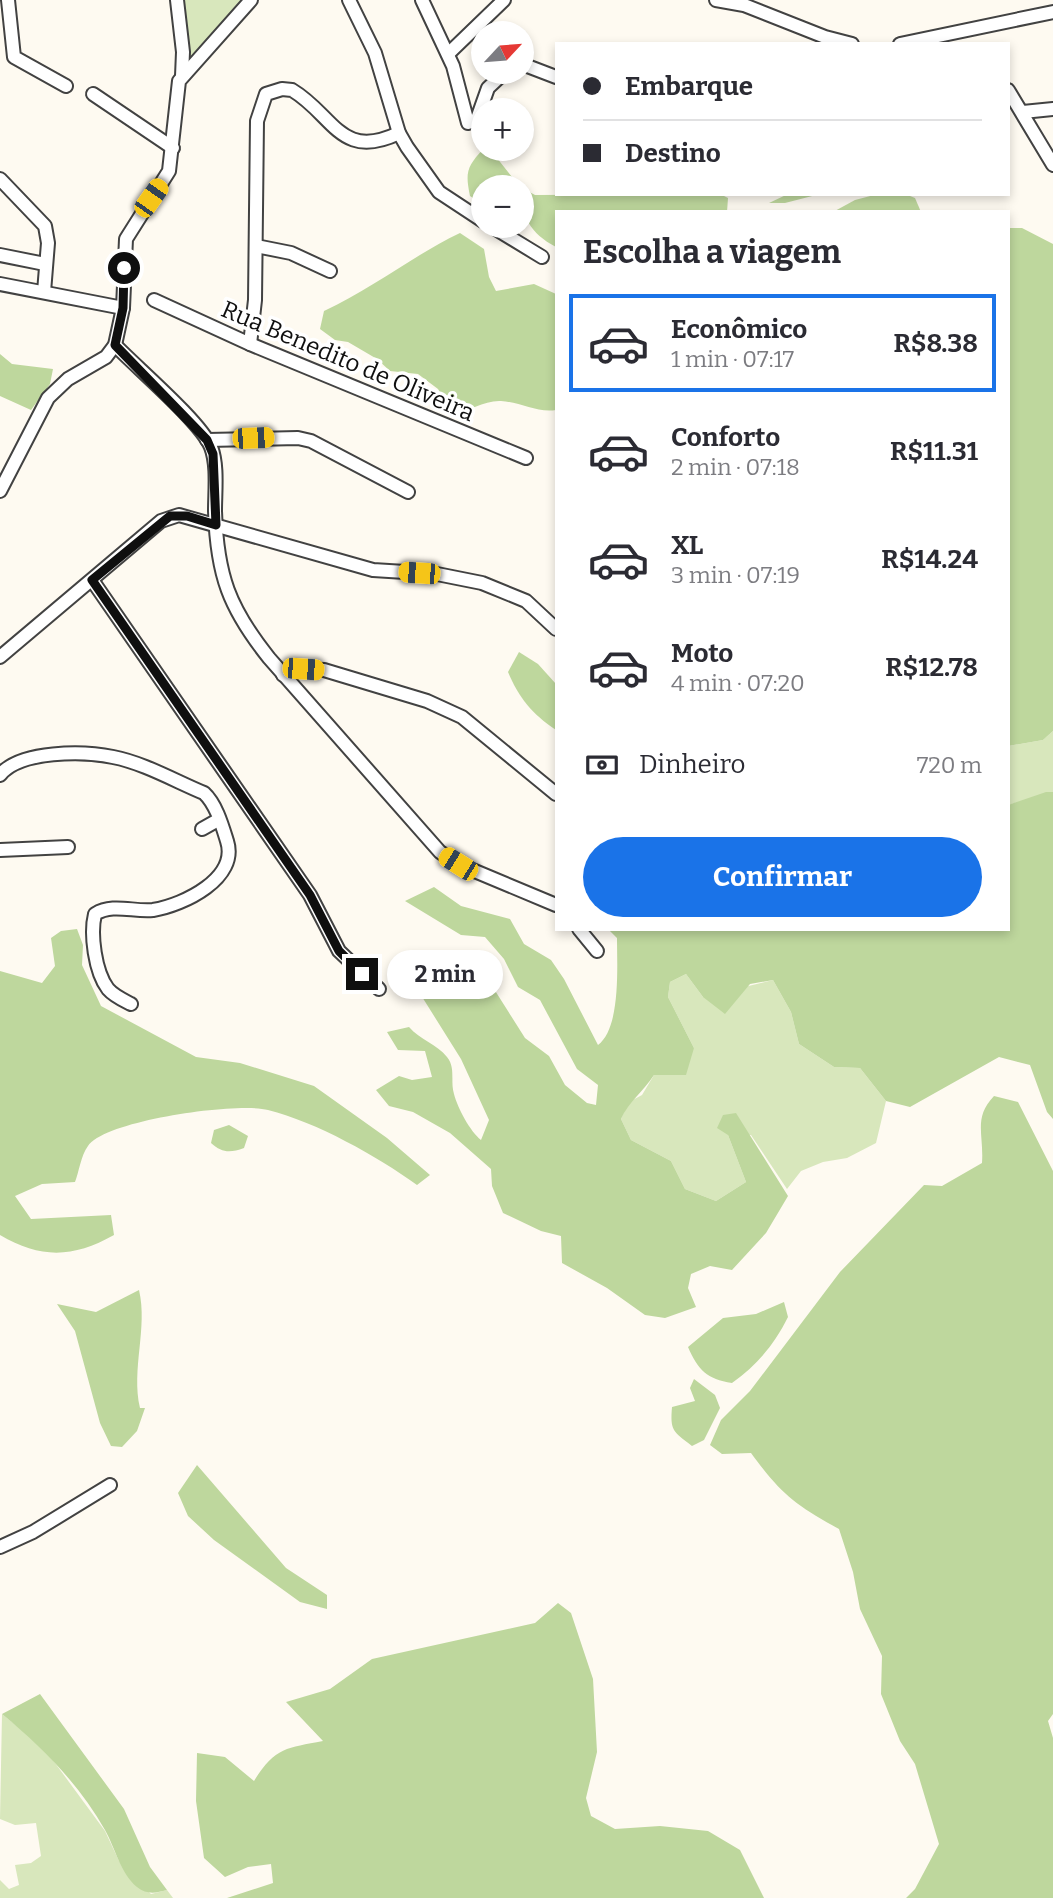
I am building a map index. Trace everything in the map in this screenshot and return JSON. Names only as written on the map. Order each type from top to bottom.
[{"type":"street","points":[[8,0],[14,57]]},
{"type":"street","points":[[177,0],[186,72]]},
{"type":"street","points":[[0,491],[48,398],[68,379],[106,357],[115,345],[123,308],[127,239],[130,228],[167,176],[173,148],[177,88],[186,72],[251,0]]},
{"type":"street","points":[[349,0],[375,53],[399,134],[439,192],[471,213]]},
{"type":"street","points":[[422,0],[448,54],[468,123],[477,119],[488,88],[492,84]]},
{"type":"street","points":[[716,0],[744,5],[844,42]]},
{"type":"street","points":[[448,54],[500,1]]},
{"type":"street","points":[[914,42],[1053,12]]},
{"type":"street","points":[[0,48],[66,86]]},
{"type":"street","points":[[534,69],[555,77]]},
{"type":"street","points":[[250,344],[255,320],[257,121],[266,94],[282,89],[292,90],[341,132],[362,143],[373,144],[399,134]]},
{"type":"street","points":[[1010,93],[1053,165]]},
{"type":"street","points":[[93,94],[173,148]]},
{"type":"street","points":[[1023,112],[1053,109]]},
{"type":"street","points":[[0,179],[45,226],[48,243],[44,292]]},
{"type":"street","points":[[511,238],[542,257]]},
{"type":"street","points":[[256,246],[291,253],[330,271]]},
{"type":"street","points":[[0,254],[45,264]]},
{"type":"street","points":[[0,284],[123,308]]},
{"type":"street","name":"Rua Benedito de Oliveira","points":[[155,300],[250,344],[526,458]]},
{"type":"street","points":[[115,345],[207,440],[213,454],[216,525],[222,573],[232,606],[246,629],[283,675],[439,852],[458,864],[555,905]]},
{"type":"street","points":[[207,440],[298,438],[312,441],[408,492]]},
{"type":"street","points":[[0,657],[170,516],[187,516],[373,570],[437,574],[482,583],[526,601],[555,628]]},
{"type":"street","points":[[92,580],[310,895],[339,951],[379,989]]},
{"type":"street","points":[[283,675],[303,669],[324,670],[427,701],[462,717],[555,793]]},
{"type":"street","points":[[0,775],[13,764],[39,756],[114,757],[204,793],[211,799],[229,850],[228,864],[209,886],[156,909],[133,911],[112,907],[95,914],[94,939],[103,981],[115,996],[131,1004]]},
{"type":"street","points":[[202,829],[218,820]]},
{"type":"street","points":[[0,850],[68,847]]},
{"type":"street","points":[[581,931],[597,951]]},
{"type":"street","points":[[0,1547],[33,1532],[110,1485]]},
{"type":"green space","points":[[181,0],[244,0],[186,72]]},
{"type":"green space","points":[[474,161],[499,161],[510,175],[471,175],[471,197],[468,181]]},
{"type":"green space","points":[[534,194],[728,198],[727,210],[555,210],[555,246],[534,230]]},
{"type":"green space","points":[[784,196],[812,196],[785,203],[769,203]]},
{"type":"green space","points":[[870,196],[910,196],[915,198],[920,210],[837,210],[855,200]]},
{"type":"green space","points":[[1010,228],[1022,228],[1053,244],[1053,731],[1043,740],[1010,746]]},
{"type":"green space","points":[[460,233],[484,249],[489,277],[496,291],[534,284],[555,294],[555,410],[542,410],[501,401],[452,413],[438,389],[418,374],[390,371],[377,359],[348,342],[335,340],[320,329],[324,311],[359,293]]},
{"type":"green space","points":[[0,354],[12,364],[53,369],[50,384],[31,410],[0,396]]},
{"type":"green space","points":[[519,652],[538,664],[555,683],[555,729],[540,718],[522,698],[508,672]]},
{"type":"green space","points":[[1053,731],[1053,792],[1010,804],[1010,746],[1043,740]]},
{"type":"green space","points":[[1053,792],[1053,1119],[1047,1112],[1030,1065],[999,1057],[910,1107],[886,1101],[860,1068],[834,1067],[799,1044],[791,1012],[773,980],[750,984],[725,1014],[703,997],[686,974],[670,982],[668,997],[694,1048],[686,1075],[654,1075],[628,1107],[621,1119],[631,1140],[671,1161],[685,1189],[716,1201],[746,1182],[728,1135],[717,1128],[723,1115],[736,1113],[788,1196],[766,1233],[732,1270],[710,1266],[691,1274],[688,1288],[696,1307],[665,1318],[645,1315],[607,1288],[562,1263],[561,1236],[541,1231],[503,1213],[492,1186],[491,1169],[450,1133],[413,1112],[389,1106],[376,1090],[399,1076],[412,1080],[432,1077],[425,1051],[398,1050],[387,1032],[409,1027],[450,1061],[458,1106],[481,1140],[489,1120],[461,1059],[414,984],[441,984],[459,973],[487,978],[525,1038],[549,1056],[565,1085],[587,1103],[596,1105],[598,1085],[577,1069],[540,1000],[518,987],[504,959],[485,937],[461,935],[405,901],[434,887],[461,906],[510,919],[524,944],[551,960],[564,979],[598,1045],[611,1025],[616,996],[617,938],[610,931],[1010,931],[1010,804]]},
{"type":"green space","points":[[77,929],[83,945],[82,965],[101,1006],[196,1057],[240,1063],[314,1086],[387,1138],[430,1175],[417,1185],[346,1141],[287,1115],[268,1110],[230,1109],[174,1115],[119,1128],[100,1137],[88,1146],[75,1182],[42,1184],[15,1196],[31,1219],[111,1215],[114,1235],[85,1248],[57,1253],[29,1248],[0,1235],[0,971],[42,983],[55,966],[51,938],[61,931]]},
{"type":"green space","points":[[686,974],[703,997],[773,980],[791,1012],[799,1044],[834,1067],[860,1068],[886,1101],[876,1143],[847,1158],[823,1162],[801,1171],[787,1189],[751,1135],[728,1135],[746,1182],[716,1201],[685,1189],[671,1161],[631,1140],[621,1119],[629,1102],[642,1095],[654,1075],[694,1048],[668,997],[670,982]]},
{"type":"green space","points":[[994,1096],[1018,1102],[1053,1171],[1053,1714],[1048,1721],[1053,1738],[1053,1898],[906,1898],[915,1889],[939,1844],[915,1764],[900,1741],[881,1694],[882,1656],[860,1609],[853,1572],[839,1529],[790,1497],[751,1453],[722,1454],[710,1445],[721,1420],[750,1391],[840,1272],[924,1185],[942,1186],[982,1163],[982,1119]]},
{"type":"green space","points":[[229,1125],[248,1136],[244,1148],[226,1151],[211,1143],[214,1130]]},
{"type":"green space","points":[[139,1290],[142,1319],[137,1378],[140,1408],[145,1408],[137,1431],[122,1447],[111,1446],[100,1423],[75,1331],[57,1304],[96,1312]]},
{"type":"green space","points":[[784,1302],[788,1317],[777,1337],[757,1362],[732,1383],[710,1376],[696,1362],[688,1347],[723,1318],[756,1314]]},
{"type":"green space","points":[[694,1379],[715,1395],[720,1408],[704,1440],[692,1446],[674,1430],[672,1407],[695,1401],[690,1388]]},
{"type":"green space","points":[[197,1465],[286,1568],[327,1595],[327,1609],[300,1602],[214,1540],[188,1516],[178,1493]]},
{"type":"green space","points":[[558,1603],[571,1613],[593,1679],[597,1752],[586,1798],[591,1816],[615,1829],[660,1826],[708,1831],[740,1850],[764,1898],[227,1898],[273,1883],[271,1864],[248,1867],[225,1877],[204,1858],[196,1801],[197,1753],[225,1757],[254,1781],[276,1755],[300,1745],[323,1741],[286,1702],[330,1689],[372,1659],[535,1623]]},
{"type":"green space","points":[[40,1694],[124,1809],[150,1867],[167,1890],[148,1892],[131,1882],[105,1830],[84,1797],[45,1753],[2,1714]]},
{"type":"green space","points":[[2,1714],[44,1748],[105,1831],[119,1861],[151,1894],[167,1890],[173,1898],[0,1898],[0,1880],[9,1889],[19,1885],[15,1865],[31,1863],[41,1856],[36,1823],[15,1825],[0,1819]]},
{"type":"route","points":[[124,268],[123,308],[115,345],[211,447],[216,525],[196,517],[170,516],[92,580],[310,895],[324,917],[339,951],[362,974]]}]
